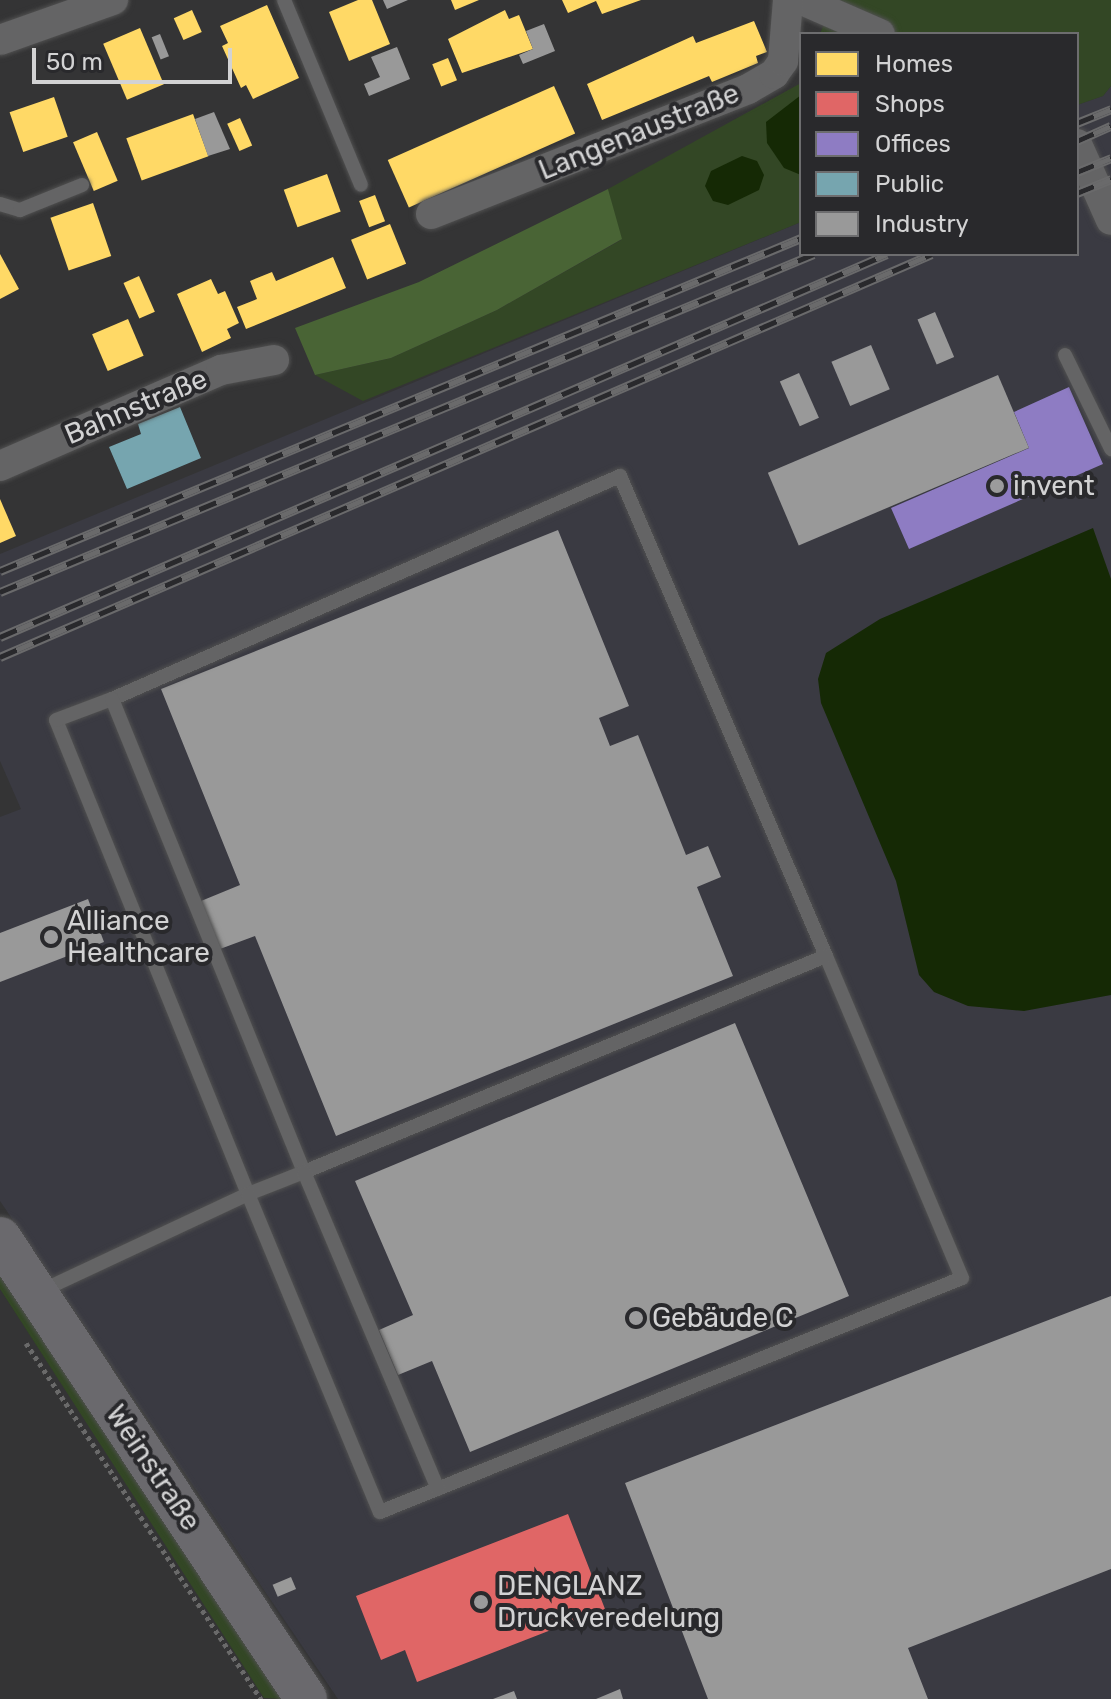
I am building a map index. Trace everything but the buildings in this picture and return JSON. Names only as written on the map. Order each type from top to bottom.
[{"type":"main road","name":"Weinstraße","points":[[0,1238],[306,1699]]},
{"type":"street","points":[[0,40],[113,0]]},
{"type":"street","name":"Langenaustraße","points":[[431,214],[748,89],[774,74],[783,61],[788,0]]},
{"type":"street","points":[[802,0],[875,32]]},
{"type":"street","points":[[1079,148],[1111,220]]},
{"type":"street","name":"Bahnstraße","points":[[1,464],[221,370],[274,360]]},
{"type":"lane","points":[[284,0],[361,185]]},
{"type":"lane","points":[[0,204],[20,210],[82,185]]},
{"type":"lane","points":[[1065,355],[1111,449]]},
{"type":"lane","points":[[620,476],[962,1278],[380,1512],[56,720],[112,699],[620,476]]},
{"type":"lane","points":[[112,699],[304,1172],[438,1489]]},
{"type":"lane","points":[[37,1294],[248,1194],[826,956]]},
{"type":"path","points":[[22,1337],[261,1699]]},
{"type":"shaded area","points":[[833,0],[1111,0],[1111,86],[1103,96],[1079,104],[1079,32],[821,32]]},
{"type":"shaded area","points":[[799,84],[799,223],[363,401],[315,375],[391,358],[497,310],[621,240],[608,189]]},
{"type":"shaded area","points":[[1111,86],[1111,1699],[338,1699],[0,1201],[0,817],[21,809],[0,761],[0,554],[799,223],[799,256],[1079,256],[1079,104],[1103,96]]},
{"type":"shaded area","points":[[799,97],[799,174],[784,168],[767,143],[766,122]]},
{"type":"shaded area","points":[[742,156],[757,161],[764,175],[759,190],[728,205],[713,201],[705,186],[711,171]]},
{"type":"shaded area","points":[[608,189],[622,239],[497,310],[391,358],[315,375],[295,328],[419,282]]},
{"type":"shaded area","points":[[1093,528],[1111,579],[1111,995],[1024,1011],[968,1006],[934,992],[919,975],[896,881],[821,703],[818,679],[826,653],[880,619]]},
{"type":"shaded area","points":[[0,1267],[286,1699],[264,1698],[0,1289]]},
{"type":"railway","points":[[1079,122],[1111,109]]},
{"type":"railway","points":[[1079,140],[1111,126]]},
{"type":"railway","points":[[1079,171],[1111,158]]},
{"type":"railway","points":[[1079,192],[1111,179]]},
{"type":"railway","points":[[0,571],[799,239]]},
{"type":"railway","points":[[0,592],[809,256]]},
{"type":"railway","points":[[0,637],[882,256]]},
{"type":"railway","points":[[0,657],[927,256]]},
{"type":"place","name":"invent","points":[[997,486]]},
{"type":"place","name":"Alliance Healthcare","points":[[51,937]]},
{"type":"place","name":"Gebäude C","points":[[636,1318]]},
{"type":"place","name":"DENGLANZ Druckveredelung","points":[[481,1602]]}]
